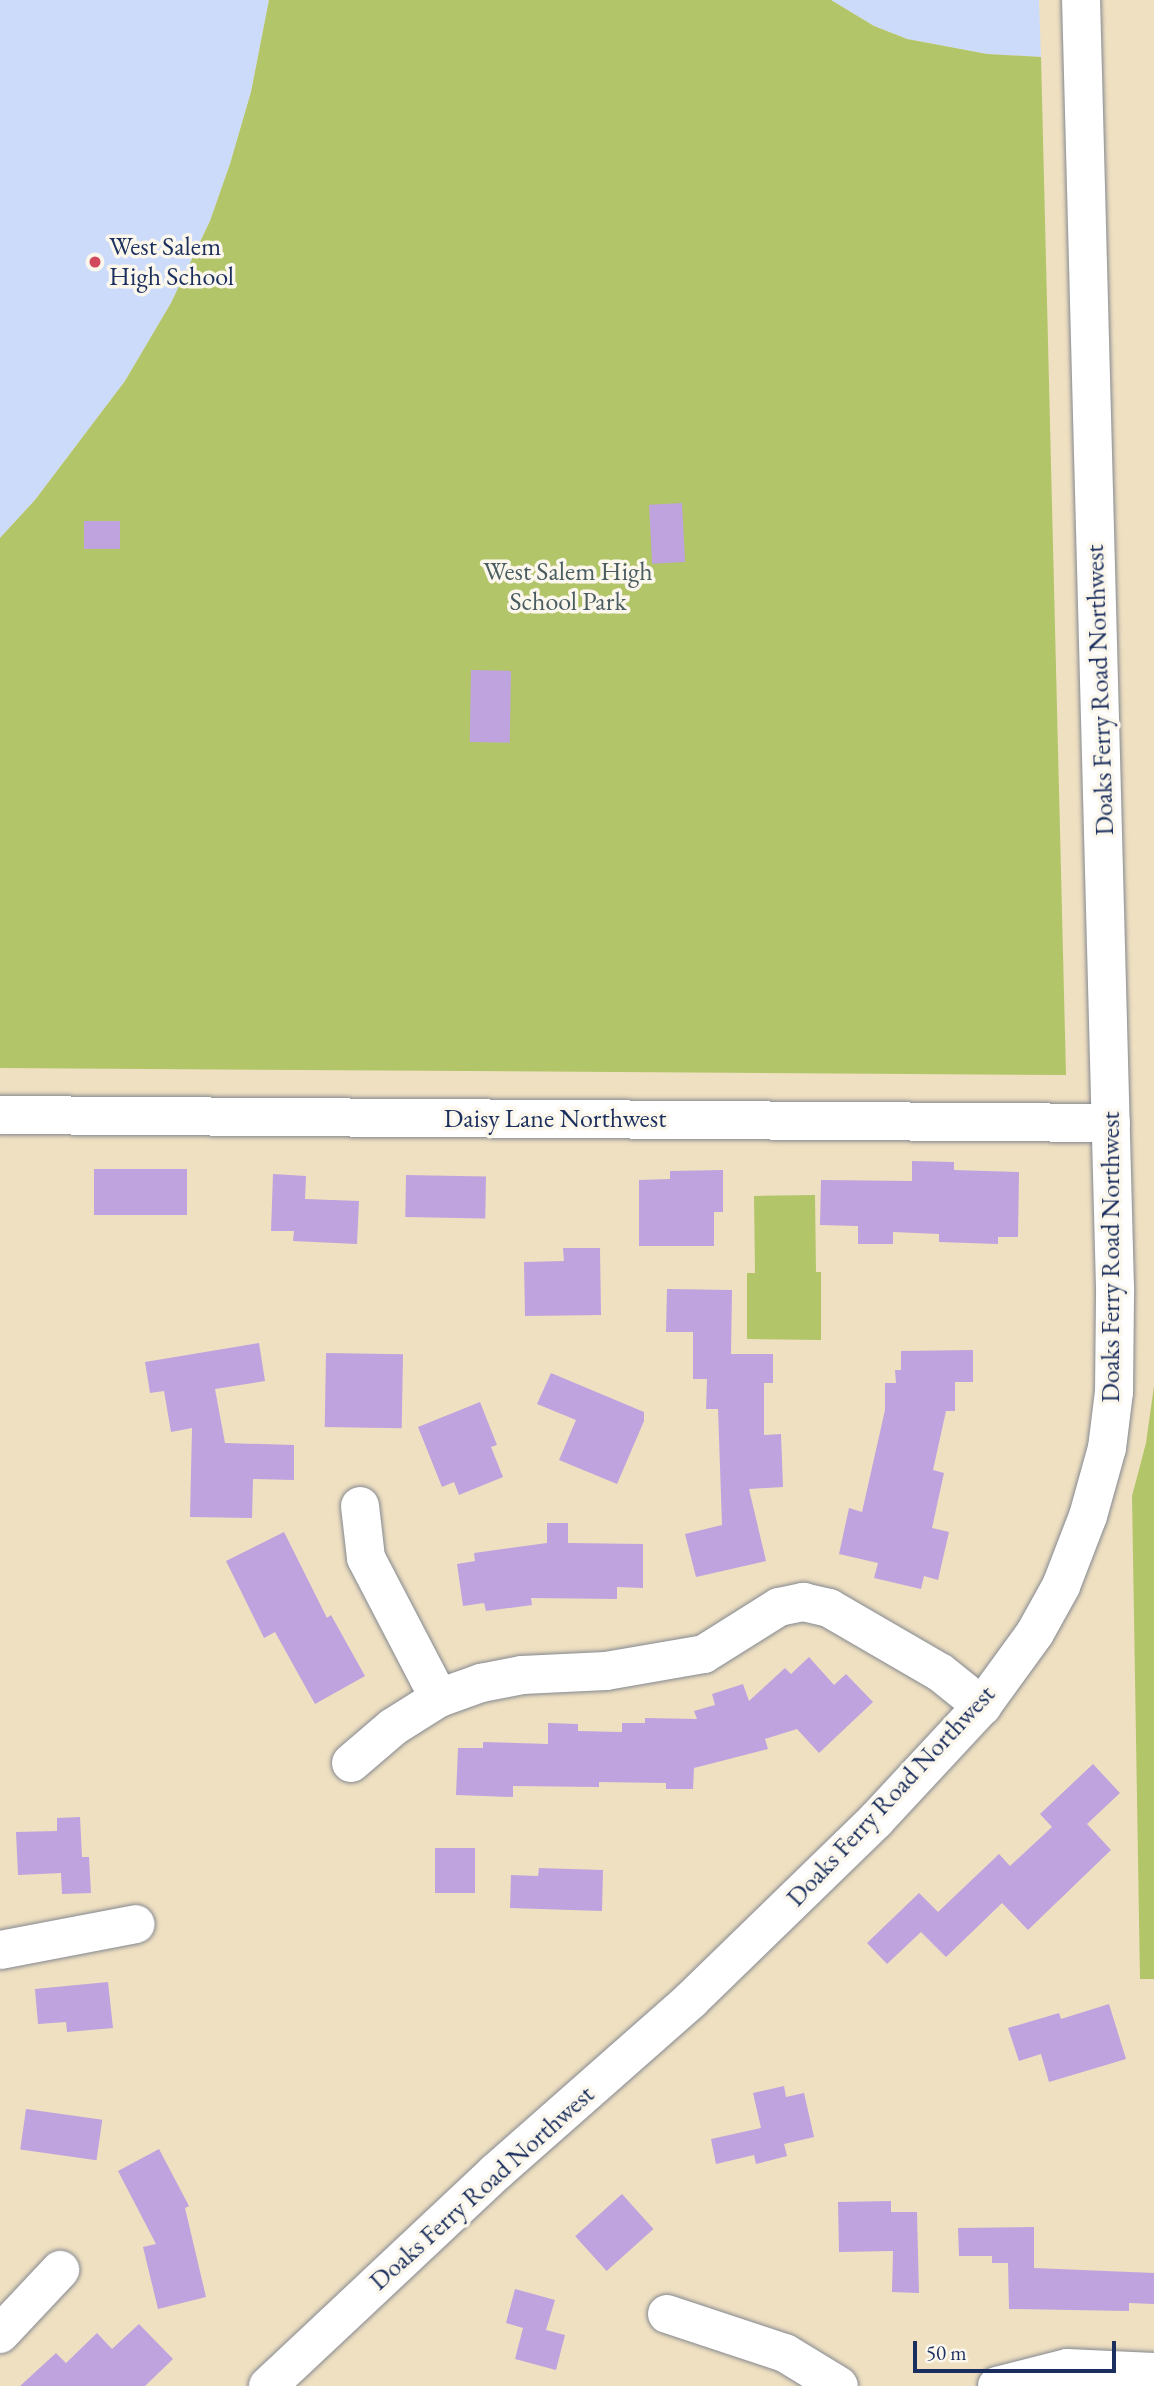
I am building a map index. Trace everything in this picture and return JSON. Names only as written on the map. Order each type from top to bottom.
[{"type":"main road","name":"Doaks Ferry Road Northwest","points":[[268,2386],[496,2172],[691,2000],[876,1820],[982,1706],[1035,1633],[1061,1586],[1088,1516],[1107,1448],[1114,1392],[1111,1123],[1081,0]]},
{"type":"main road","name":"Daisy Lane Northwest","points":[[0,1115],[1111,1123]]},
{"type":"main road","points":[[360,1506],[366,1558],[439,1698]]},
{"type":"main road","points":[[351,1763],[393,1727],[439,1698],[481,1683],[522,1675],[606,1671],[704,1654],[779,1607],[803,1602],[829,1608],[941,1673],[982,1706]]},
{"type":"main road","points":[[0,1950],[136,1924]]},
{"type":"main road","points":[[0,2334],[60,2270]]},
{"type":"main road","points":[[667,2314],[785,2353],[839,2386]]},
{"type":"main road","points":[[997,2386],[1068,2368],[1154,2372]]},
{"type":"shaded area","name":"West Salem High School","points":[[0,0],[269,0],[251,92],[230,164],[210,221],[171,303],[125,381],[35,500],[0,538]]},
{"type":"shaded area","points":[[831,0],[1039,0],[1041,57],[987,54],[907,39],[874,26]]},
{"type":"green space","name":"West Salem High School Park","points":[[269,0],[831,0],[874,26],[907,39],[987,54],[1041,57],[1066,1075],[0,1068],[0,538],[35,500],[125,381],[171,303],[210,221],[230,164],[251,92]]},
{"type":"green space","points":[[815,1195],[816,1272],[821,1272],[821,1340],[747,1339],[747,1273],[755,1273],[754,1196]]},
{"type":"green space","points":[[1154,1386],[1154,1979],[1140,1979],[1132,1496],[1146,1443]]},
{"type":"building","points":[[682,503],[685,562],[652,564],[649,505]]},
{"type":"building","points":[[84,521],[120,521],[120,549],[84,549]]},
{"type":"building","points":[[471,670],[511,671],[510,743],[470,742]]},
{"type":"building","points":[[912,1161],[954,1162],[954,1170],[1019,1172],[1018,1237],[998,1237],[998,1244],[939,1242],[939,1234],[893,1232],[893,1244],[858,1244],[858,1226],[820,1225],[821,1180],[912,1181]]},
{"type":"building","points":[[94,1169],[187,1169],[187,1215],[94,1215]]},
{"type":"building","points":[[723,1170],[723,1212],[714,1212],[714,1246],[639,1246],[639,1180],[670,1179],[670,1171]]},
{"type":"building","points":[[273,1174],[306,1176],[305,1199],[359,1201],[357,1244],[293,1241],[294,1231],[271,1231]]},
{"type":"building","points":[[406,1175],[486,1176],[485,1218],[405,1217]]},
{"type":"building","points":[[563,1248],[600,1248],[601,1315],[525,1316],[524,1262],[564,1261]]},
{"type":"building","points":[[667,1289],[732,1290],[731,1354],[773,1354],[773,1383],[764,1383],[764,1435],[781,1434],[783,1487],[749,1489],[766,1561],[696,1577],[685,1534],[722,1525],[718,1409],[706,1409],[707,1379],[693,1379],[693,1332],[666,1332]]},
{"type":"building","points":[[259,1343],[265,1381],[215,1389],[225,1443],[294,1445],[294,1480],[253,1479],[252,1518],[190,1517],[192,1428],[171,1432],[164,1391],[150,1393],[145,1362]]},
{"type":"building","points":[[973,1350],[973,1382],[955,1382],[955,1411],[946,1411],[933,1470],[944,1473],[932,1528],[949,1532],[938,1580],[924,1576],[921,1589],[874,1578],[878,1563],[839,1554],[849,1508],[862,1512],[885,1410],[885,1383],[896,1383],[895,1370],[901,1370],[901,1351]]},
{"type":"building","points":[[326,1353],[403,1354],[402,1428],[325,1427]]},
{"type":"building","points":[[551,1373],[644,1412],[644,1421],[617,1484],[559,1460],[576,1420],[537,1404]]},
{"type":"building","points":[[480,1402],[497,1445],[491,1447],[503,1477],[459,1495],[454,1482],[442,1487],[418,1427]]},
{"type":"building","points":[[547,1523],[568,1523],[568,1543],[643,1544],[643,1588],[617,1587],[617,1599],[531,1598],[532,1605],[486,1611],[484,1603],[463,1606],[457,1564],[475,1561],[474,1553],[547,1543]]},
{"type":"building","points":[[284,1532],[327,1618],[331,1615],[365,1676],[315,1704],[275,1632],[264,1638],[226,1561]]},
{"type":"building","points":[[809,1657],[834,1685],[846,1674],[873,1702],[819,1753],[797,1729],[765,1739],[768,1749],[694,1768],[693,1789],[666,1789],[666,1783],[599,1782],[599,1787],[513,1786],[513,1797],[456,1795],[458,1748],[483,1748],[483,1742],[548,1744],[548,1723],[578,1724],[578,1731],[622,1732],[622,1723],[645,1723],[645,1718],[697,1719],[694,1711],[715,1705],[712,1694],[743,1684],[749,1701],[785,1668],[791,1674]]},
{"type":"building","points":[[1093,1764],[1120,1793],[1087,1824],[1111,1850],[1028,1930],[1002,1903],[946,1957],[921,1932],[887,1964],[867,1943],[919,1893],[938,1912],[999,1854],[1010,1866],[1052,1827],[1040,1814]]},
{"type":"building","points":[[80,1817],[82,1857],[89,1857],[91,1893],[62,1894],[61,1873],[18,1875],[16,1832],[57,1831],[57,1818]]},
{"type":"building","points":[[435,1848],[475,1848],[475,1893],[435,1893]]},
{"type":"building","points":[[539,1868],[603,1870],[602,1911],[510,1908],[511,1875],[538,1876]]},
{"type":"building","points":[[108,1982],[113,2028],[67,2032],[66,2022],[38,2024],[35,1989]]},
{"type":"building","points":[[1109,2004],[1126,2059],[1049,2082],[1041,2054],[1019,2061],[1008,2028],[1059,2013],[1061,2019]]},
{"type":"building","points":[[784,2086],[786,2097],[804,2093],[814,2137],[784,2144],[787,2156],[756,2164],[754,2155],[716,2164],[711,2139],[761,2128],[753,2093]]},
{"type":"building","points":[[26,2109],[102,2120],[97,2160],[20,2150]]},
{"type":"building","points":[[159,2149],[189,2206],[185,2208],[206,2297],[158,2309],[143,2247],[156,2244],[118,2171]]},
{"type":"building","points":[[622,2194],[653,2229],[607,2271],[575,2236]]},
{"type":"building","points":[[891,2201],[891,2212],[917,2212],[919,2293],[892,2292],[893,2251],[839,2252],[838,2202]]},
{"type":"building","points":[[1034,2227],[1034,2268],[1154,2273],[1154,2304],[1129,2303],[1129,2311],[1009,2309],[1008,2263],[992,2263],[992,2256],[959,2256],[958,2228]]},
{"type":"building","points":[[515,2289],[555,2300],[546,2330],[565,2335],[556,2370],[515,2359],[523,2328],[506,2323]]},
{"type":"building","points":[[139,2324],[173,2359],[145,2386],[20,2386],[56,2353],[66,2363],[97,2333],[112,2349]]},
{"type":"place","name":"West Salem High School","points":[[95,262]]}]
